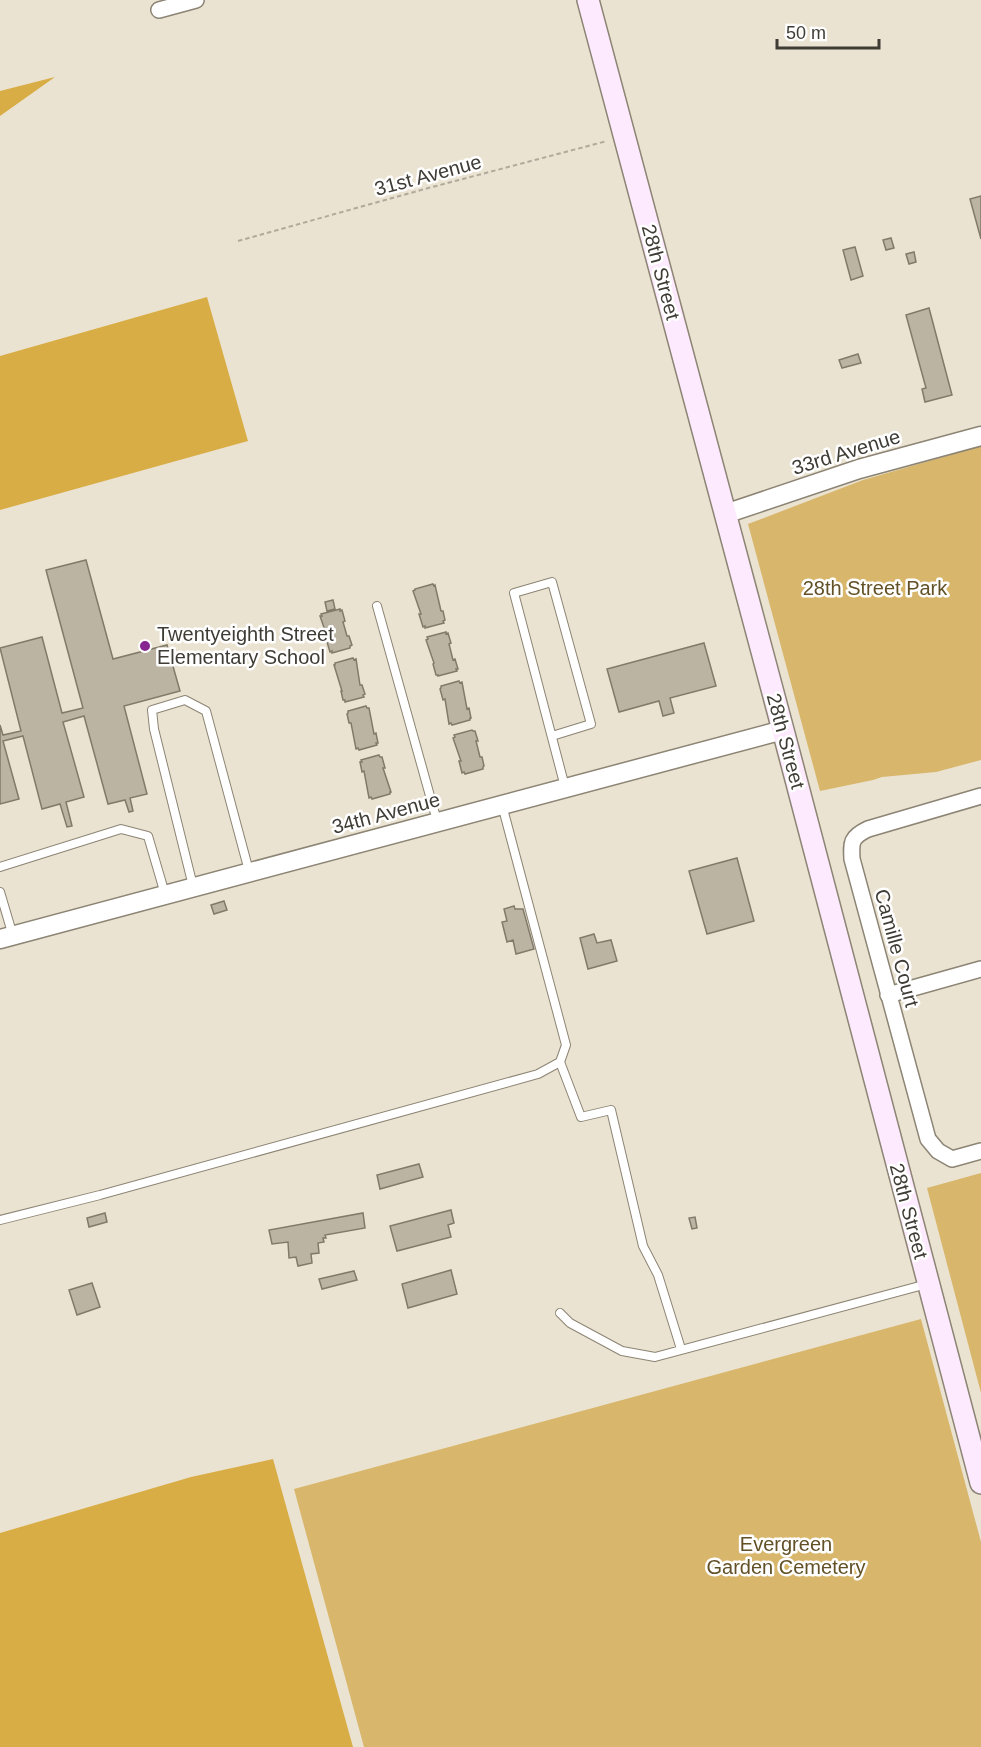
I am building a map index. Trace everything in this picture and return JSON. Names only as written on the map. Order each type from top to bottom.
[{"type":"main road","name":"28th Street","points":[[588,0],[981,1483]]},
{"type":"street","points":[[159,10],[196,0]]},
{"type":"street","name":"33rd Avenue","points":[[725,514],[859,470],[981,436]]},
{"type":"street","name":"34th Avenue","points":[[6,938],[783,730]]},
{"type":"street","name":"Camille Court","points":[[981,796],[868,829],[857,834],[851,844],[852,859],[928,1139],[938,1151],[952,1159],[981,1151]]},
{"type":"street","points":[[888,995],[981,969]]},
{"type":"lane","points":[[552,736],[591,724],[552,582],[514,592],[565,788]]},
{"type":"lane","points":[[377,606],[437,822]]},
{"type":"lane","points":[[194,888],[154,729],[152,710],[184,700],[206,711],[250,873]]},
{"type":"lane","points":[[502,805],[566,1045],[560,1062],[581,1117],[610,1110],[643,1246],[658,1275],[681,1349]]},
{"type":"lane","points":[[0,867],[121,829],[148,836],[166,895]]},
{"type":"lane","points":[[0,892],[6,938]]},
{"type":"lane","points":[[0,1220],[100,1195],[538,1074],[560,1062]]},
{"type":"lane","points":[[560,1313],[570,1323],[622,1351],[655,1357],[928,1284]]},
{"type":"path","name":"31st Avenue","points":[[238,241],[624,136]]},
{"type":"green space","name":"28th Street Park","points":[[981,446],[981,760],[936,772],[882,777],[820,791],[748,524],[863,480]]},
{"type":"green space","points":[[981,1173],[981,1393],[927,1188]]},
{"type":"green space","name":"Evergreen Garden Cemetery","points":[[921,1319],[981,1542],[981,1747],[364,1747],[294,1489]]},
{"type":"shaded area","points":[[55,77],[0,116],[0,91]]},
{"type":"shaded area","points":[[207,297],[248,441],[0,510],[0,356]]},
{"type":"shaded area","points":[[273,1459],[353,1747],[0,1747],[0,1533],[191,1477]]},
{"type":"building","points":[[981,196],[981,239],[970,199]]},
{"type":"building","points":[[891,238],[894,248],[886,250],[883,240]]},
{"type":"building","points":[[855,247],[863,276],[851,280],[843,250]]},
{"type":"building","points":[[914,252],[916,262],[909,264],[906,254]]},
{"type":"building","points":[[929,308],[952,395],[925,402],[922,389],[926,388],[906,315]]},
{"type":"building","points":[[858,354],[861,363],[842,368],[839,360]]},
{"type":"building","points":[[86,560],[113,659],[167,645],[180,691],[124,706],[147,794],[130,798],[133,811],[129,812],[125,800],[108,804],[84,716],[63,722],[84,797],[66,802],[72,826],[67,827],[60,804],[42,809],[23,736],[3,741],[19,799],[0,804],[0,725],[3,735],[21,731],[0,648],[42,637],[62,713],[83,708],[46,570]]},
{"type":"building","points":[[433,584],[445,620],[444,623],[425,628],[413,591]]},
{"type":"building","points":[[333,600],[335,609],[327,611],[325,602]]},
{"type":"building","points":[[340,609],[345,621],[343,622],[347,636],[352,645],[350,648],[332,653],[320,616]]},
{"type":"building","points":[[446,632],[451,643],[449,644],[453,660],[455,659],[458,669],[438,676],[426,640],[427,637]]},
{"type":"building","points":[[704,643],[716,686],[670,698],[674,713],[663,716],[659,701],[619,712],[607,669]]},
{"type":"building","points":[[356,659],[360,685],[365,694],[364,697],[345,702],[334,665]]},
{"type":"building","points":[[462,682],[471,718],[452,725],[449,724],[445,699],[443,700],[440,689],[441,686]]},
{"type":"building","points":[[366,706],[369,708],[378,743],[359,750],[356,749],[347,714],[348,711]]},
{"type":"building","points":[[475,731],[484,766],[483,769],[465,774],[462,773],[459,761],[461,761],[453,738],[454,735]]},
{"type":"building","points":[[379,755],[382,757],[391,792],[372,799],[369,798],[360,762]]},
{"type":"building","points":[[737,858],[754,921],[707,934],[689,871]]},
{"type":"building","points":[[224,901],[227,910],[214,914],[211,905]]},
{"type":"building","points":[[514,906],[515,909],[523,909],[534,949],[516,954],[513,940],[507,942],[502,922],[507,921],[504,909]]},
{"type":"building","points":[[594,934],[597,943],[611,940],[617,961],[588,969],[580,938]]},
{"type":"building","points":[[419,1164],[423,1177],[380,1189],[377,1175]]},
{"type":"building","points":[[451,1210],[454,1223],[448,1225],[451,1237],[397,1251],[390,1226]]},
{"type":"building","points":[[105,1213],[107,1222],[89,1227],[87,1218]]},
{"type":"building","points":[[363,1213],[365,1228],[325,1235],[324,1242],[318,1243],[319,1253],[311,1254],[312,1263],[298,1266],[296,1257],[289,1258],[288,1242],[272,1244],[269,1230]]},
{"type":"building","points":[[695,1217],[697,1228],[692,1229],[689,1218]]},
{"type":"building","points":[[451,1270],[457,1294],[408,1308],[402,1284]]},
{"type":"building","points":[[354,1271],[357,1280],[322,1289],[319,1279]]},
{"type":"building","points":[[92,1283],[100,1307],[77,1315],[69,1290]]},
{"type":"place","name":"Twentyeighth Street Elementary School","points":[[145,646]]}]
